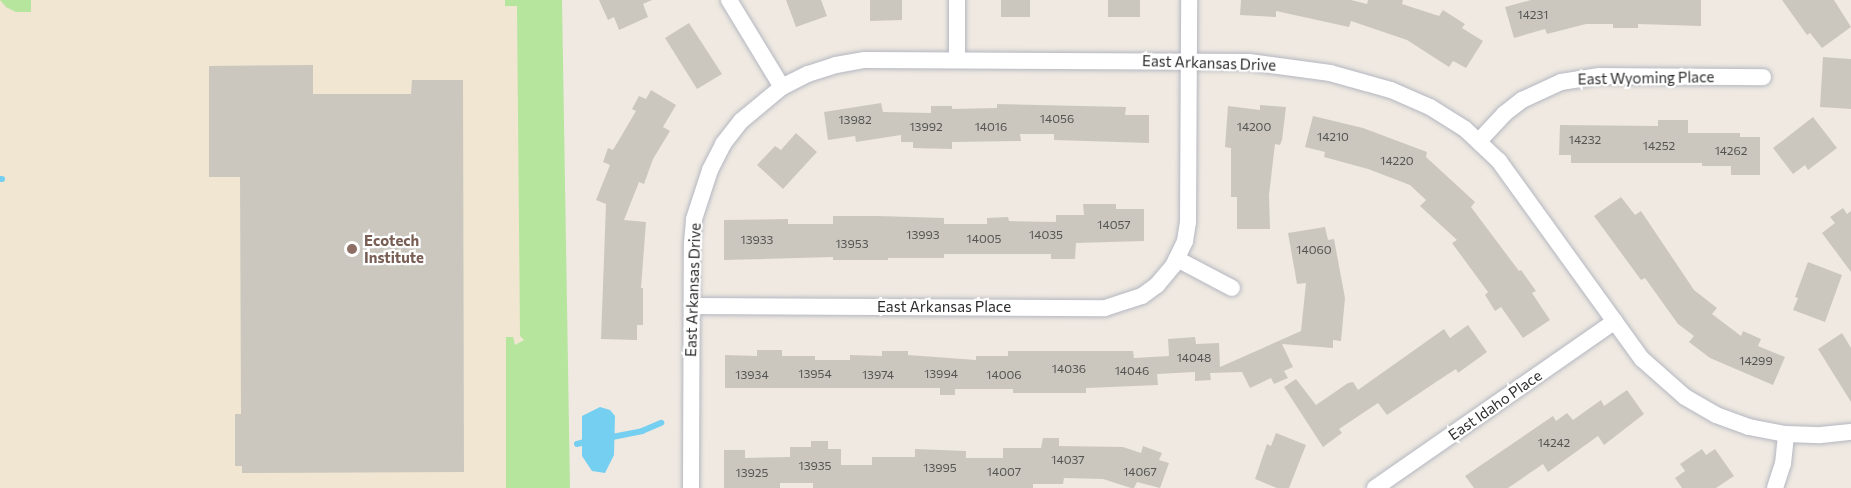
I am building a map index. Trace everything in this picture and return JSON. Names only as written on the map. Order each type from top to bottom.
[{"type":"street","points":[[729,0],[782,87]]},
{"type":"street","points":[[957,0],[957,60]]},
{"type":"street","name":"East Arkansas Place","points":[[692,306],[1105,308],[1142,296],[1157,285],[1177,259],[1188,222],[1189,0]]},
{"type":"street","name":"East Arkansas Drive","points":[[691,488],[694,219],[710,170],[723,144],[741,121],[782,87],[808,74],[836,65],[865,60],[1249,62],[1330,73],[1391,90],[1430,107],[1479,141],[1522,190],[1642,359],[1685,397],[1716,415],[1749,427],[1786,434],[1821,435],[1851,432]]},
{"type":"street","name":"East Wyoming Place","points":[[1479,141],[1504,114],[1522,100],[1562,82],[1600,76],[1763,77]]},
{"type":"street","points":[[1177,259],[1232,288]]},
{"type":"street","name":"East Idaho Place","points":[[1376,488],[1615,321]]},
{"type":"street","points":[[1775,488],[1783,464],[1786,434]]},
{"type":"shaded area","points":[[0,0],[522,0],[558,488],[0,488]]},
{"type":"green space","points":[[0,0],[31,0],[31,12],[16,12],[6,7]]},
{"type":"green space","points":[[505,0],[562,0],[570,488],[506,488],[506,337],[513,337],[515,345],[524,340],[520,336],[517,6],[505,6]]},
{"type":"water","points":[[600,407],[610,410],[615,416],[614,455],[605,473],[592,471],[582,456],[582,416]]},
{"type":"building","points":[[599,0],[652,0],[643,4],[648,17],[619,30],[614,17],[608,20]]},
{"type":"building","points":[[786,0],[821,0],[827,16],[796,27]]},
{"type":"building","points":[[870,0],[902,0],[902,20],[870,21]]},
{"type":"building","points":[[1001,0],[1030,0],[1030,17],[1001,17]]},
{"type":"building","points":[[1108,0],[1140,0],[1140,17],[1108,17]]},
{"type":"building","points":[[1241,0],[1351,0],[1367,4],[1368,0],[1403,0],[1402,4],[1439,16],[1443,10],[1465,24],[1462,28],[1483,41],[1466,68],[1453,61],[1449,67],[1407,40],[1351,21],[1349,27],[1276,11],[1276,17],[1240,15]]},
{"type":"building","points":[[1531,0],[1701,0],[1701,26],[1638,24],[1638,28],[1613,28],[1613,24],[1586,24],[1547,34],[1545,29],[1514,38],[1505,7]]},
{"type":"building","points":[[1782,0],[1834,0],[1851,27],[1822,48],[1810,33],[1807,35]]},
{"type":"building","points":[[689,23],[722,74],[697,89],[665,38]]},
{"type":"building","points":[[1823,57],[1851,59],[1851,109],[1820,107]]},
{"type":"building","name":"Ecotech Institute","points":[[313,65],[313,94],[411,94],[412,80],[463,80],[464,472],[242,473],[242,466],[235,466],[235,414],[241,414],[240,177],[209,177],[209,66]]},
{"type":"building","points":[[651,90],[676,105],[663,127],[670,131],[653,159],[644,184],[639,182],[624,220],[646,222],[641,288],[643,288],[643,325],[637,325],[637,340],[601,339],[606,204],[596,200],[610,165],[603,162],[608,148],[613,150],[636,111],[632,109],[639,96],[646,99]]},
{"type":"building","points":[[881,103],[883,112],[931,113],[931,106],[952,106],[952,109],[997,108],[997,104],[1126,107],[1125,115],[1149,115],[1149,143],[1054,140],[1054,134],[1020,134],[1021,141],[952,142],[952,149],[913,148],[913,142],[901,142],[901,135],[856,142],[855,136],[828,140],[824,112]]},
{"type":"building","points":[[1260,105],[1286,107],[1282,140],[1280,145],[1275,144],[1269,195],[1270,229],[1237,229],[1237,197],[1231,197],[1231,148],[1225,147],[1228,106],[1260,110]]},
{"type":"building","points":[[1313,116],[1363,128],[1427,152],[1426,157],[1475,202],[1471,207],[1536,291],[1532,293],[1550,320],[1523,338],[1501,307],[1495,311],[1485,295],[1488,292],[1452,243],[1457,240],[1420,206],[1426,200],[1410,185],[1368,169],[1324,157],[1325,152],[1305,147]]},
{"type":"building","points":[[1813,117],[1837,148],[1808,170],[1805,165],[1793,174],[1773,148]]},
{"type":"building","points":[[1658,120],[1688,120],[1688,133],[1740,133],[1740,137],[1760,137],[1760,175],[1731,175],[1731,166],[1702,166],[1702,163],[1571,163],[1571,155],[1559,155],[1560,125],[1658,126]]},
{"type":"building","points":[[796,133],[817,152],[783,189],[757,165],[775,146],[781,150]]},
{"type":"building","points":[[1621,197],[1635,215],[1641,211],[1694,290],[1717,308],[1712,314],[1741,336],[1743,331],[1761,339],[1758,346],[1785,357],[1773,385],[1710,358],[1689,342],[1694,336],[1678,324],[1645,278],[1641,280],[1594,216]]},
{"type":"building","points":[[1083,204],[1116,204],[1116,209],[1144,209],[1144,241],[1076,243],[1075,259],[1051,259],[1051,254],[944,254],[944,258],[888,258],[888,260],[833,260],[833,257],[724,260],[724,220],[788,219],[788,224],[833,224],[833,216],[878,216],[944,218],[944,224],[987,224],[987,218],[1008,217],[1009,221],[1056,222],[1056,215],[1084,215]]},
{"type":"building","points":[[1843,208],[1847,214],[1851,211],[1851,272],[1822,233],[1835,223],[1830,217]]},
{"type":"building","points":[[1325,227],[1328,240],[1334,239],[1345,298],[1341,341],[1333,340],[1333,348],[1282,344],[1293,367],[1284,371],[1288,378],[1274,384],[1271,378],[1250,388],[1242,372],[1210,373],[1211,380],[1195,381],[1195,372],[1157,374],[1158,385],[1086,388],[1086,393],[1013,393],[1013,389],[955,389],[955,395],[940,395],[940,388],[725,388],[725,355],[757,356],[757,350],[782,350],[782,356],[815,356],[815,360],[850,360],[850,355],[882,356],[882,351],[908,351],[908,355],[976,360],[976,356],[1008,356],[1008,351],[1133,351],[1134,358],[1169,356],[1168,339],[1195,337],[1196,344],[1219,343],[1220,367],[1301,331],[1306,283],[1297,284],[1288,233]]},
{"type":"building","points":[[1808,262],[1842,275],[1825,322],[1793,310],[1798,298],[1795,297]]},
{"type":"building","points":[[1468,325],[1487,352],[1458,373],[1456,369],[1387,415],[1378,403],[1339,429],[1342,433],[1323,447],[1284,387],[1296,379],[1316,405],[1348,383],[1353,382],[1358,390],[1444,329],[1450,338]]},
{"type":"building","points":[[1842,333],[1851,348],[1851,402],[1818,349]]},
{"type":"building","points":[[1627,390],[1644,414],[1604,445],[1598,436],[1548,472],[1543,464],[1508,488],[1474,488],[1465,476],[1553,416],[1556,421],[1567,413],[1573,420],[1601,400],[1604,406]]},
{"type":"building","points":[[1276,433],[1306,445],[1289,488],[1277,488],[1255,479],[1267,444],[1271,446]]},
{"type":"building","points":[[1043,438],[1059,438],[1059,446],[1123,447],[1141,453],[1143,446],[1162,453],[1159,460],[1169,463],[1160,488],[1137,482],[1134,488],[1131,488],[1103,479],[1064,478],[1063,484],[1033,484],[1033,488],[813,488],[813,483],[780,483],[780,488],[724,488],[724,450],[745,450],[745,458],[790,457],[790,447],[811,447],[811,441],[828,441],[828,449],[841,449],[841,465],[872,465],[872,457],[915,457],[915,449],[966,451],[966,458],[1003,458],[1003,448],[1041,448]]},
{"type":"building","points":[[1702,449],[1706,455],[1715,449],[1734,476],[1716,488],[1682,488],[1675,478],[1685,471],[1680,464]]},
{"type":"waterway","points":[[607,438],[642,431],[661,423]]},
{"type":"waterway","points":[[577,444],[588,441]]},
{"type":"place","name":"Ecotech Institute","points":[[352,249]]}]
